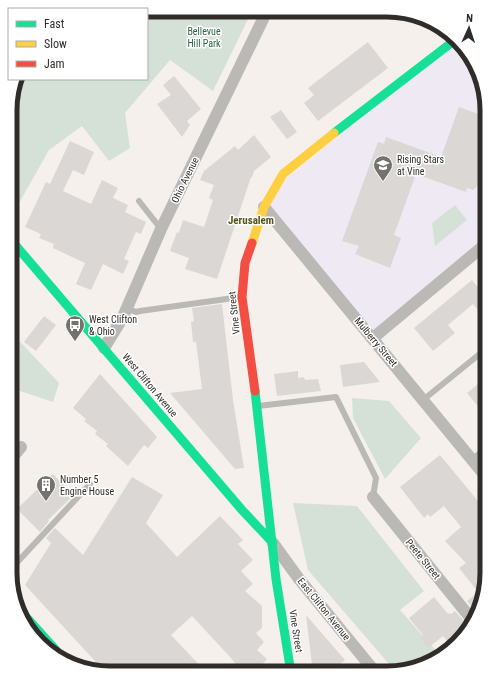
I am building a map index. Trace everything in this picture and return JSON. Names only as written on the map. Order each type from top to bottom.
[{"type":"main road","name":"Vine Street","points":[[290,666],[276,579],[257,406],[242,297],[245,264],[264,207],[284,174],[298,161],[449,45]]},
{"type":"main road","name":"West Clifton Avenue","points":[[17,247],[242,510],[273,543]]},
{"type":"main road","points":[[32,624],[53,647]]},
{"type":"street","name":"Ohio Avenue","points":[[104,348],[126,308],[161,229],[264,17]]},
{"type":"street","name":"Mulberry Street","points":[[264,207],[480,469]]},
{"type":"street","points":[[373,338],[480,249]]},
{"type":"street","points":[[17,452],[22,446]]},
{"type":"street","points":[[474,462],[480,457]]},
{"type":"street","name":"Peete Street","points":[[372,497],[469,616]]},
{"type":"street","name":"East Clifton Avenue","points":[[273,543],[299,580],[370,666]]},
{"type":"lane","points":[[139,201],[161,229]]},
{"type":"lane","points":[[126,308],[136,312],[242,297]]},
{"type":"lane","points":[[423,400],[480,354]]},
{"type":"lane","points":[[257,406],[336,397],[376,478],[372,497]]},
{"type":"lane","points":[[17,444],[22,446]]},
{"type":"lane","points":[[17,562],[90,484]]},
{"type":"shaded area","name":"Rising Stars at Vine","points":[[449,45],[449,48],[457,48],[461,53],[468,63],[475,80],[479,98],[480,249],[373,338],[264,207],[273,190]]},
{"type":"green space","name":"Bellevue Hill Park","points":[[148,17],[249,17],[213,91],[170,60],[125,113],[130,148],[109,161],[82,126],[49,150],[17,207],[17,110],[22,80],[148,80]]},
{"type":"green space","points":[[455,205],[467,220],[435,246],[432,223]]},
{"type":"green space","points":[[17,338],[59,383],[53,402],[20,391],[17,388]]},
{"type":"green space","points":[[352,398],[389,401],[421,438],[385,479],[353,418]]},
{"type":"green space","points":[[293,503],[357,506],[424,591],[400,610],[437,651],[411,663],[390,666],[308,570]]},
{"type":"building","points":[[368,42],[388,68],[318,121],[304,103],[314,95],[308,88]]},
{"type":"building","points":[[174,76],[201,109],[187,121],[190,125],[182,137],[157,104],[171,95],[163,85]]},
{"type":"building","points":[[459,107],[480,114],[480,184],[473,190],[467,188],[466,192],[416,174],[394,235],[401,238],[390,268],[355,254],[359,246],[342,241],[378,142],[384,144],[386,137],[441,157]]},
{"type":"building","points":[[281,110],[297,132],[287,139],[270,117]]},
{"type":"building","points":[[254,135],[271,157],[254,171],[252,178],[251,177],[217,279],[185,269],[189,258],[170,251],[177,232],[179,233],[183,220],[204,227],[213,200],[209,198],[214,185],[200,180],[204,171],[235,146],[238,150]]},
{"type":"building","points":[[70,141],[94,152],[84,175],[73,170],[63,191],[91,204],[102,180],[118,188],[113,198],[128,205],[125,212],[146,222],[141,234],[136,232],[124,259],[129,261],[123,274],[103,264],[91,290],[76,284],[85,263],[53,248],[54,244],[39,238],[41,234],[25,227],[46,182],[50,184]]},
{"type":"building","points":[[472,280],[480,290],[480,312],[473,304],[448,325],[455,333],[433,351],[414,328]]},
{"type":"building","points":[[222,304],[233,400],[244,468],[235,469],[170,393],[202,389],[196,342],[193,342],[191,322],[194,321],[192,308]]},
{"type":"building","points":[[44,316],[56,325],[36,351],[24,342]]},
{"type":"building","points":[[364,362],[380,382],[343,387],[340,365]]},
{"type":"building","points":[[298,371],[298,378],[304,377],[305,380],[318,379],[321,391],[277,396],[274,374]]},
{"type":"building","points":[[100,374],[157,437],[148,448],[144,445],[128,466],[106,446],[108,444],[95,434],[97,431],[84,421],[86,419],[73,408]]},
{"type":"building","points":[[480,383],[480,409],[467,393]]},
{"type":"building","points":[[440,455],[480,504],[480,579],[478,592],[459,568],[466,563],[445,541],[461,527],[444,506],[430,517],[428,514],[424,518],[400,487]]},
{"type":"building","name":"Number 5 Engine House","points":[[53,474],[74,495],[48,520],[49,521],[40,532],[17,509]]},
{"type":"building","points":[[132,477],[163,495],[146,523],[177,557],[220,516],[243,540],[238,544],[253,560],[241,571],[253,584],[245,591],[262,606],[262,628],[256,633],[264,642],[257,650],[267,659],[261,666],[237,666],[192,616],[171,635],[200,666],[99,665],[25,585],[51,543],[46,538],[55,528],[83,555]]},
{"type":"building","points":[[478,592],[473,608],[467,601]]},
{"type":"building","points":[[434,597],[448,614],[455,611],[465,623],[448,643],[443,636],[428,648],[420,638],[423,635],[409,618]]},
{"type":"building","points":[[306,615],[345,660],[338,666],[312,666]]},
{"type":"traffic: fast","points":[[334,133],[449,45]]},
{"type":"traffic: fast","points":[[17,247],[242,510],[273,543]]},
{"type":"traffic: fast","points":[[255,391],[276,579],[290,666]]},
{"type":"traffic: fast","points":[[32,624],[53,647]]},
{"type":"traffic: slow","points":[[252,243],[264,207],[283,174],[334,133]]},
{"type":"traffic: jam","points":[[252,243],[245,263],[242,297],[255,391]]},
{"type":"place","name":"Rising Stars at Vine","points":[[383,182]]},
{"type":"place","name":"West Clifton & Ohio","points":[[75,342]]},
{"type":"place","name":"Number 5 Engine House","points":[[46,502]]},
{"type":"district","name":"Jerusalem","points":[[251,220]]}]
